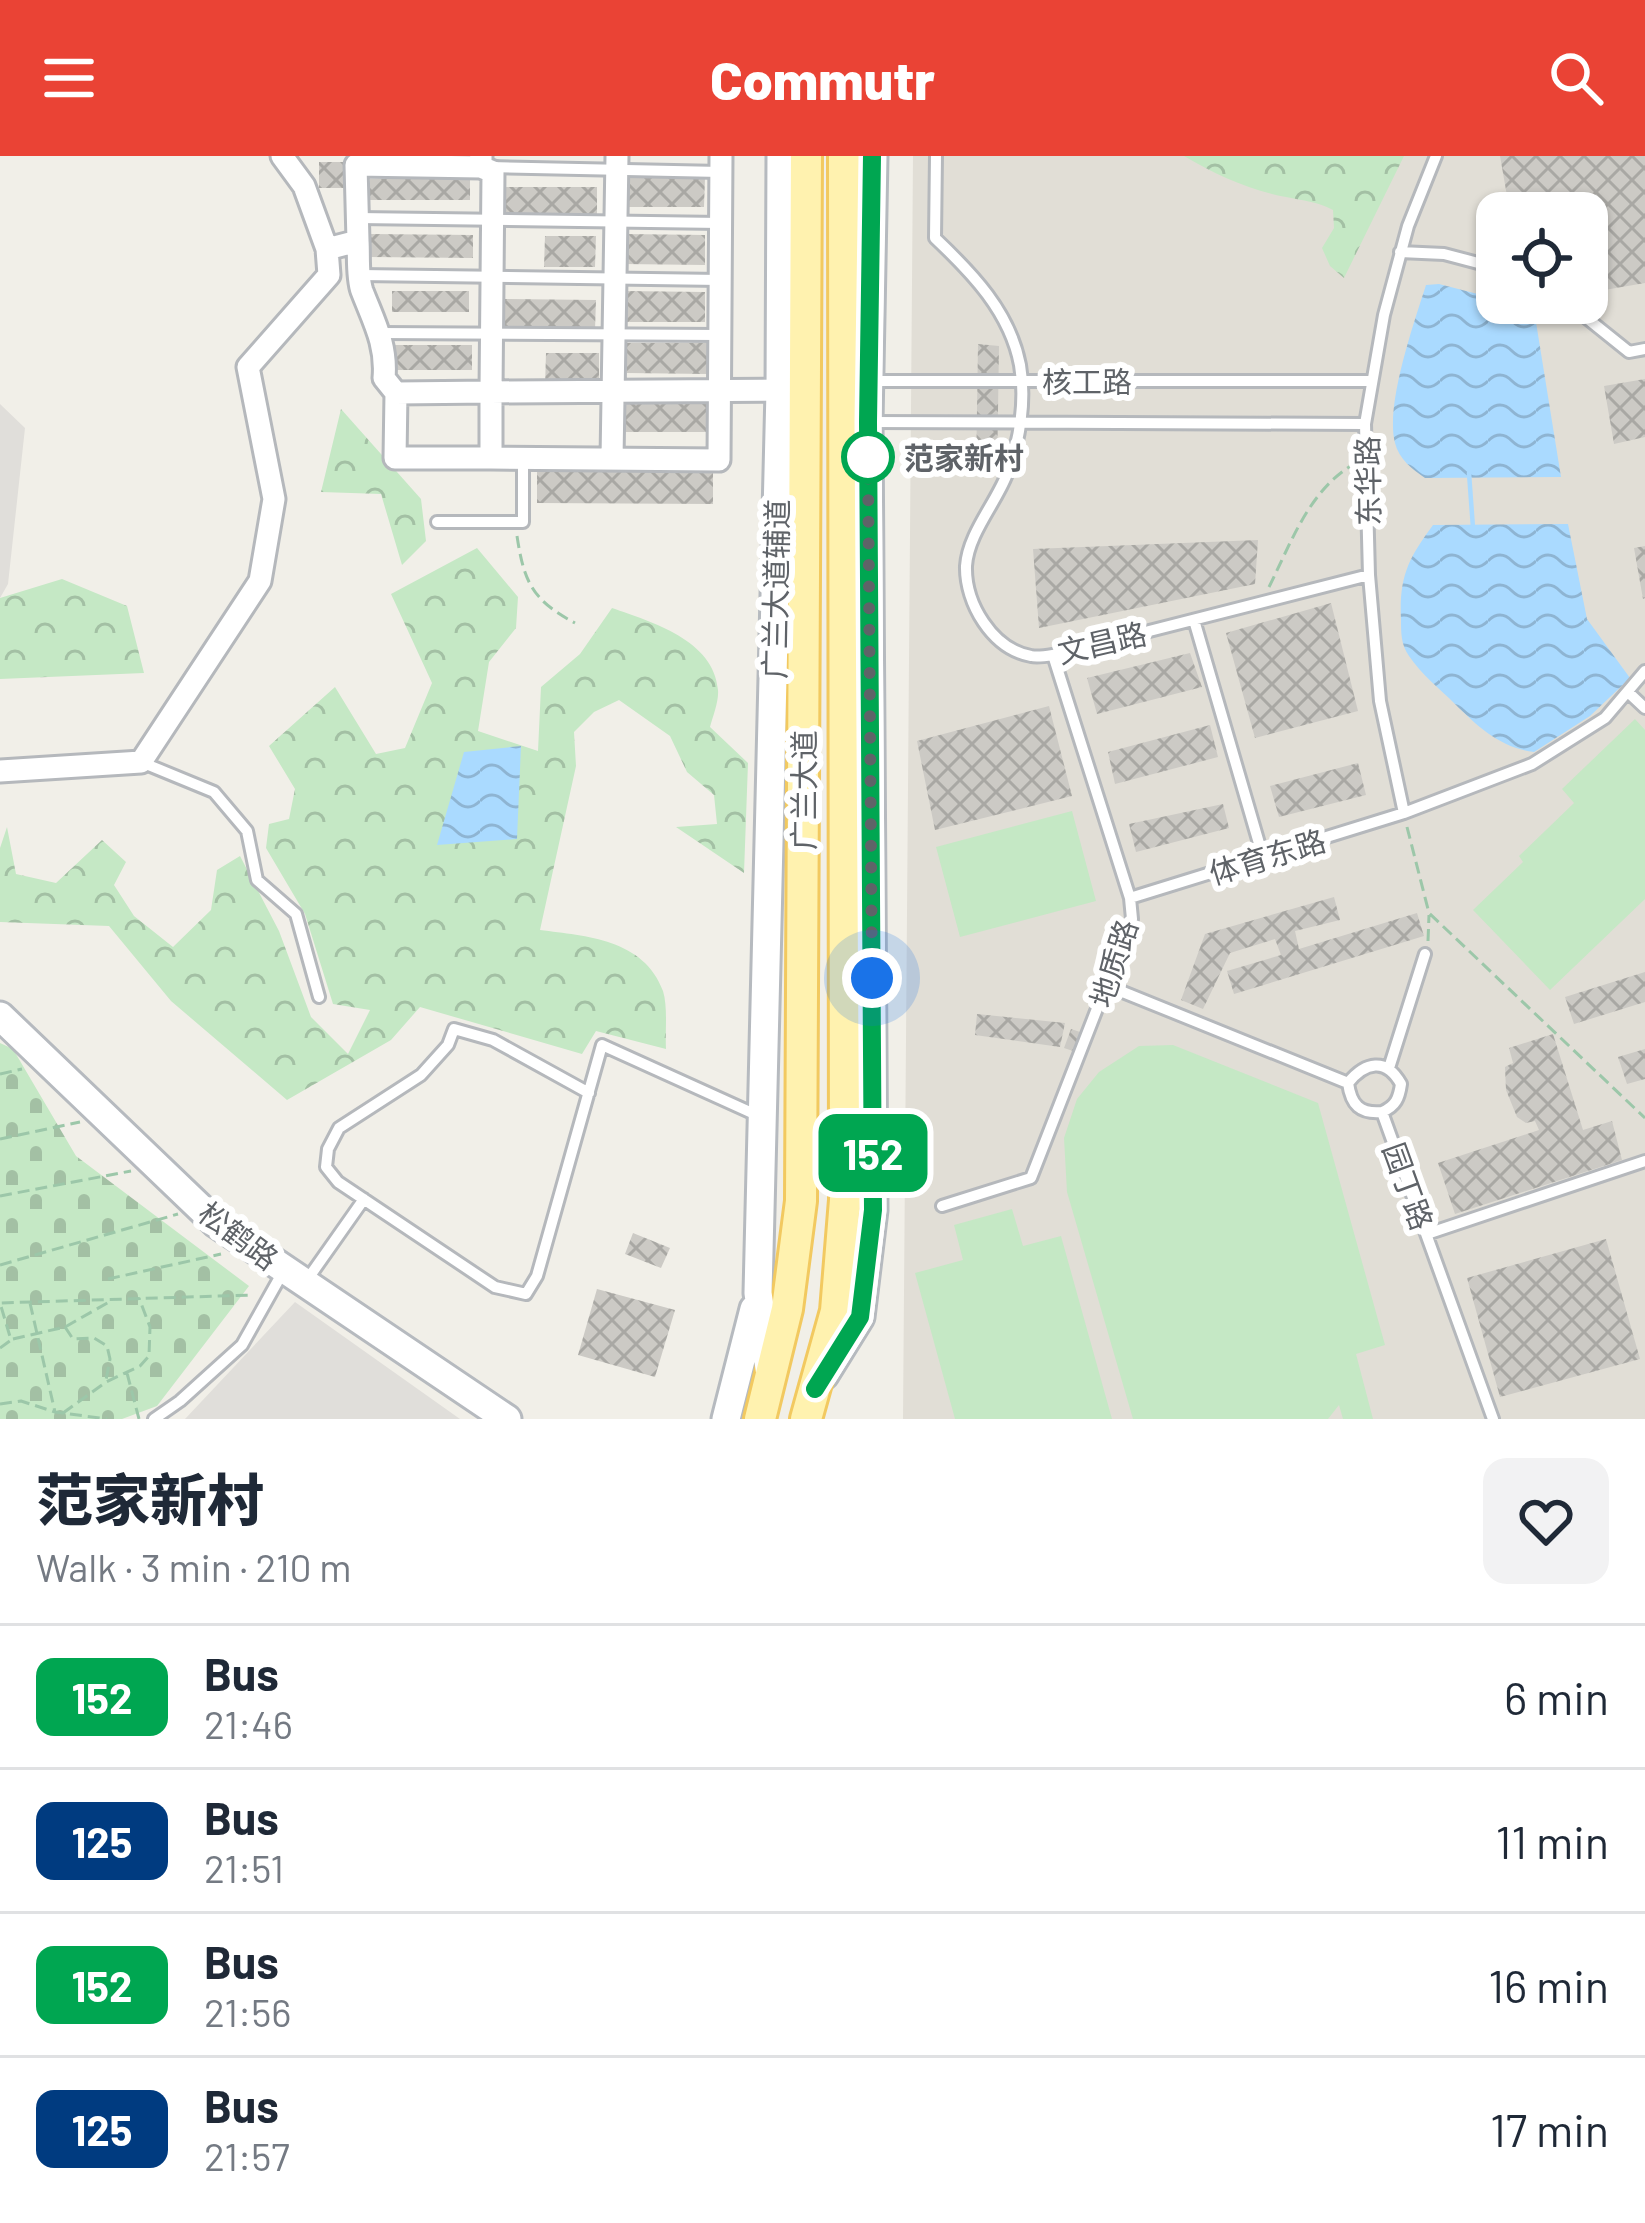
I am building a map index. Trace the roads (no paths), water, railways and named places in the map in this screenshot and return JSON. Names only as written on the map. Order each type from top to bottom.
[{"type":"main road","name":"广兰大道辅道","points":[[769,1367],[758,1294],[796,387],[781,156]]},
{"type":"main road","name":"广兰大道","points":[[760,1419],[769,1367],[787,1309],[801,1201],[804,424],[796,387],[806,156]]},
{"type":"main road","name":"广兰大道","points":[[811,1404],[836,1310],[845,1200],[856,381],[844,156]]},
{"type":"main road","points":[[856,381],[872,156]]},
{"type":"main road","name":"松鹤路","points":[[0,1016],[216,1223],[507,1419]]},
{"type":"main road","points":[[726,1419],[758,1294]]},
{"type":"main road","points":[[746,1419],[769,1367]]},
{"type":"street","points":[[0,771],[141,762],[260,581],[274,499],[248,368],[329,275],[327,249],[304,186],[282,156]]},
{"type":"street","points":[[491,458],[493,172],[481,161],[356,160],[361,288],[374,312],[386,354],[385,379],[396,393],[395,458],[719,460],[721,164]]},
{"type":"street","points":[[612,459],[617,163]]},
{"type":"street","points":[[327,249],[357,229]]},
{"type":"street","points":[[396,393],[796,387]]},
{"type":"lane","name":"文昌路","points":[[936,156],[935,238],[980,281],[1010,333],[1021,381],[1022,422],[1007,474],[966,565],[974,610],[1000,642],[1031,656],[1053,655],[1369,575]]},
{"type":"lane","name":"东华路","points":[[1404,813],[1380,701],[1369,575],[1365,424],[1370,381],[1400,252],[1436,156]]},
{"type":"lane","points":[[481,161],[721,164]]},
{"type":"lane","points":[[357,229],[493,220],[721,223]]},
{"type":"lane","points":[[1400,252],[1444,254],[1476,262]]},
{"type":"lane","points":[[360,275],[721,280]]},
{"type":"lane","points":[[1594,324],[1629,352],[1645,349]]},
{"type":"lane","points":[[379,334],[720,334]]},
{"type":"lane","name":"核工路","points":[[796,387],[856,381],[1370,381]]},
{"type":"lane","name":"核工路","points":[[804,424],[1365,424]]},
{"type":"lane","points":[[437,522],[523,522],[524,458]]},
{"type":"lane","points":[[1193,620],[1263,857]]},
{"type":"lane","name":"地质路","points":[[941,1206],[1031,1178],[1132,919],[1130,898],[1053,655]]},
{"type":"lane","name":"体育东路","points":[[1130,898],[1404,813],[1532,764],[1605,718],[1645,670]]},
{"type":"lane","points":[[1629,693],[1645,708]]},
{"type":"lane","points":[[141,762],[214,792],[247,830],[257,880],[296,914],[320,997]]},
{"type":"lane","points":[[1389,1068],[1425,954]]},
{"type":"lane","name":"园丁路","points":[[1108,986],[1348,1083],[1359,1108],[1369,1114],[1382,1112],[1492,1419]]},
{"type":"lane","points":[[589,1093],[493,1040],[454,1029],[448,1045],[421,1076],[339,1128],[328,1149],[326,1167],[338,1182],[495,1287],[526,1294],[537,1276],[589,1093],[602,1046],[764,1118]]},
{"type":"lane","points":[[1348,1083],[1370,1065],[1389,1068],[1401,1084],[1400,1096],[1392,1108],[1382,1112]]},
{"type":"lane","points":[[1427,1234],[1645,1161]]},
{"type":"lane","points":[[154,1419],[242,1345],[271,1294],[295,1276],[364,1199]]},
{"type":"water","points":[[1426,285],[1476,294],[1476,324],[1536,324],[1561,477],[1425,478],[1400,454],[1394,408]]},
{"type":"water","points":[[1568,524],[1587,619],[1630,678],[1590,716],[1534,752],[1511,746],[1481,728],[1414,663],[1402,639],[1402,592],[1411,559],[1433,525]]},
{"type":"water","points":[[521,746],[517,839],[437,845],[464,752]]},
{"type":"waterway","points":[[1469,473],[1473,528]]},
{"type":"place","name":"范家新村","points":[[868,457]]}]
